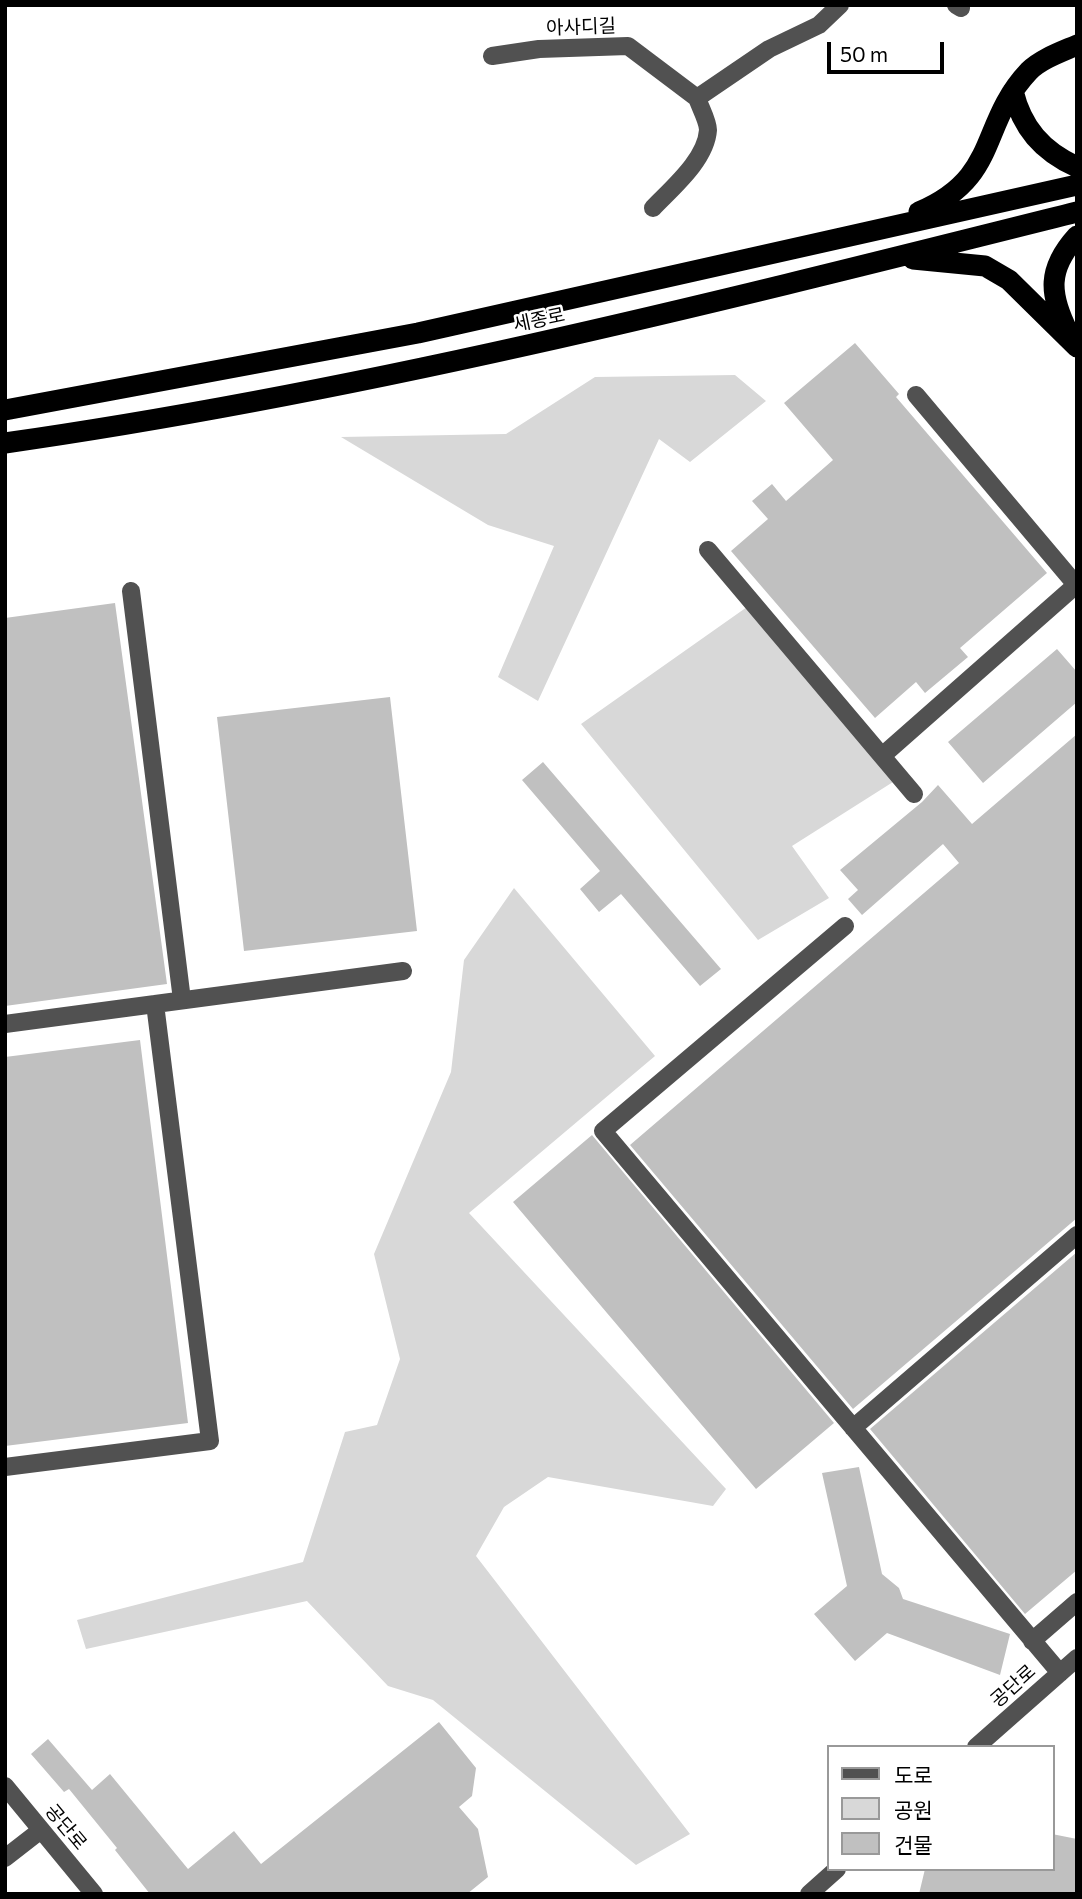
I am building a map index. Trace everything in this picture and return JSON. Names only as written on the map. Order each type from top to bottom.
[{"type":"highway","points":[[879,230],[942,202],[968,181],[984,158],[995,127],[1013,91],[1031,69],[1077,45]]},
{"type":"highway","points":[[1013,91],[1019,114],[1034,137],[1055,157],[1077,167]]},
{"type":"highway","name":"세종로","points":[[5,410],[418,333],[1077,185]]},
{"type":"highway","name":"세종로","points":[[5,443],[338,387],[635,322],[1077,212]]},
{"type":"highway","points":[[1076,347],[1058,312],[1052,288],[1057,266],[1077,236]]},
{"type":"highway","points":[[897,257],[985,267],[1009,280],[1076,347]]},
{"type":"street","points":[[653,208],[691,166],[703,146],[708,129],[697,98],[768,49],[819,25],[840,5]]},
{"type":"street","name":"아사디길","points":[[492,56],[550,48],[628,46],[697,98]]},
{"type":"street","points":[[882,756],[1076,585],[916,395]]},
{"type":"street","points":[[708,550],[914,794]]},
{"type":"street","points":[[131,591],[182,1000]]},
{"type":"street","points":[[845,926],[603,1131],[1060,1673]]},
{"type":"street","points":[[5,1024],[403,971]]},
{"type":"street","points":[[5,1467],[210,1441],[155,1004]]},
{"type":"street","points":[[853,1428],[1077,1236]]},
{"type":"street","points":[[1032,1641],[1077,1602]]},
{"type":"street","name":"공단로","points":[[978,1745],[1077,1658]]},
{"type":"street","name":"공단로","points":[[5,1786],[94,1894]]},
{"type":"street","points":[[5,1858],[41,1830]]},
{"type":"street","points":[[808,1894],[835,1871]]},
{"type":"green space","points":[[735,375],[766,401],[690,462],[659,439],[538,701],[498,677],[554,546],[488,525],[341,437],[506,434],[595,377]]},
{"type":"green space","points":[[747,607],[893,782],[792,846],[829,898],[758,940],[581,724]]},
{"type":"green space","points":[[514,888],[655,1056],[469,1213],[726,1489],[713,1506],[548,1477],[504,1507],[476,1556],[690,1834],[636,1865],[433,1700],[388,1686],[307,1601],[86,1649],[77,1620],[303,1562],[345,1432],[377,1425],[400,1359],[374,1254],[451,1072],[464,960]]},
{"type":"building","points":[[855,343],[899,394],[896,397],[1047,573],[960,648],[968,657],[925,693],[916,682],[875,718],[731,551],[768,519],[752,501],[772,484],[786,501],[833,460],[784,403]]},
{"type":"building","points":[[115,603],[167,984],[5,1006],[5,618]]},
{"type":"building","points":[[1057,649],[1077,672],[1077,702],[983,783],[948,742]]},
{"type":"building","points":[[390,697],[417,931],[244,951],[217,717]]},
{"type":"building","points":[[1077,734],[1077,1218],[853,1409],[630,1145],[959,863],[943,844],[862,915],[848,899],[858,890],[840,870],[922,802],[938,785],[972,824]]},
{"type":"building","points":[[543,762],[721,969],[700,986],[621,894],[599,912],[580,889],[600,871],[522,780]]},
{"type":"building","points":[[140,1040],[188,1423],[5,1446],[5,1057]]},
{"type":"building","points":[[592,1135],[834,1423],[756,1489],[513,1202]]},
{"type":"building","points":[[1077,1252],[1077,1570],[1025,1614],[870,1429]]},
{"type":"building","points":[[859,1467],[882,1574],[899,1588],[903,1599],[1010,1634],[1000,1675],[887,1633],[855,1661],[814,1614],[847,1586],[822,1473]]},
{"type":"building","points":[[439,1722],[476,1768],[472,1796],[459,1807],[478,1829],[488,1877],[467,1894],[150,1894],[69,1789],[64,1792],[31,1754],[48,1739],[92,1790],[110,1774],[188,1869],[234,1831],[261,1864]]},
{"type":"building","points":[[1054,1834],[1077,1839],[1077,1894],[919,1894],[925,1871],[1054,1871]]}]
